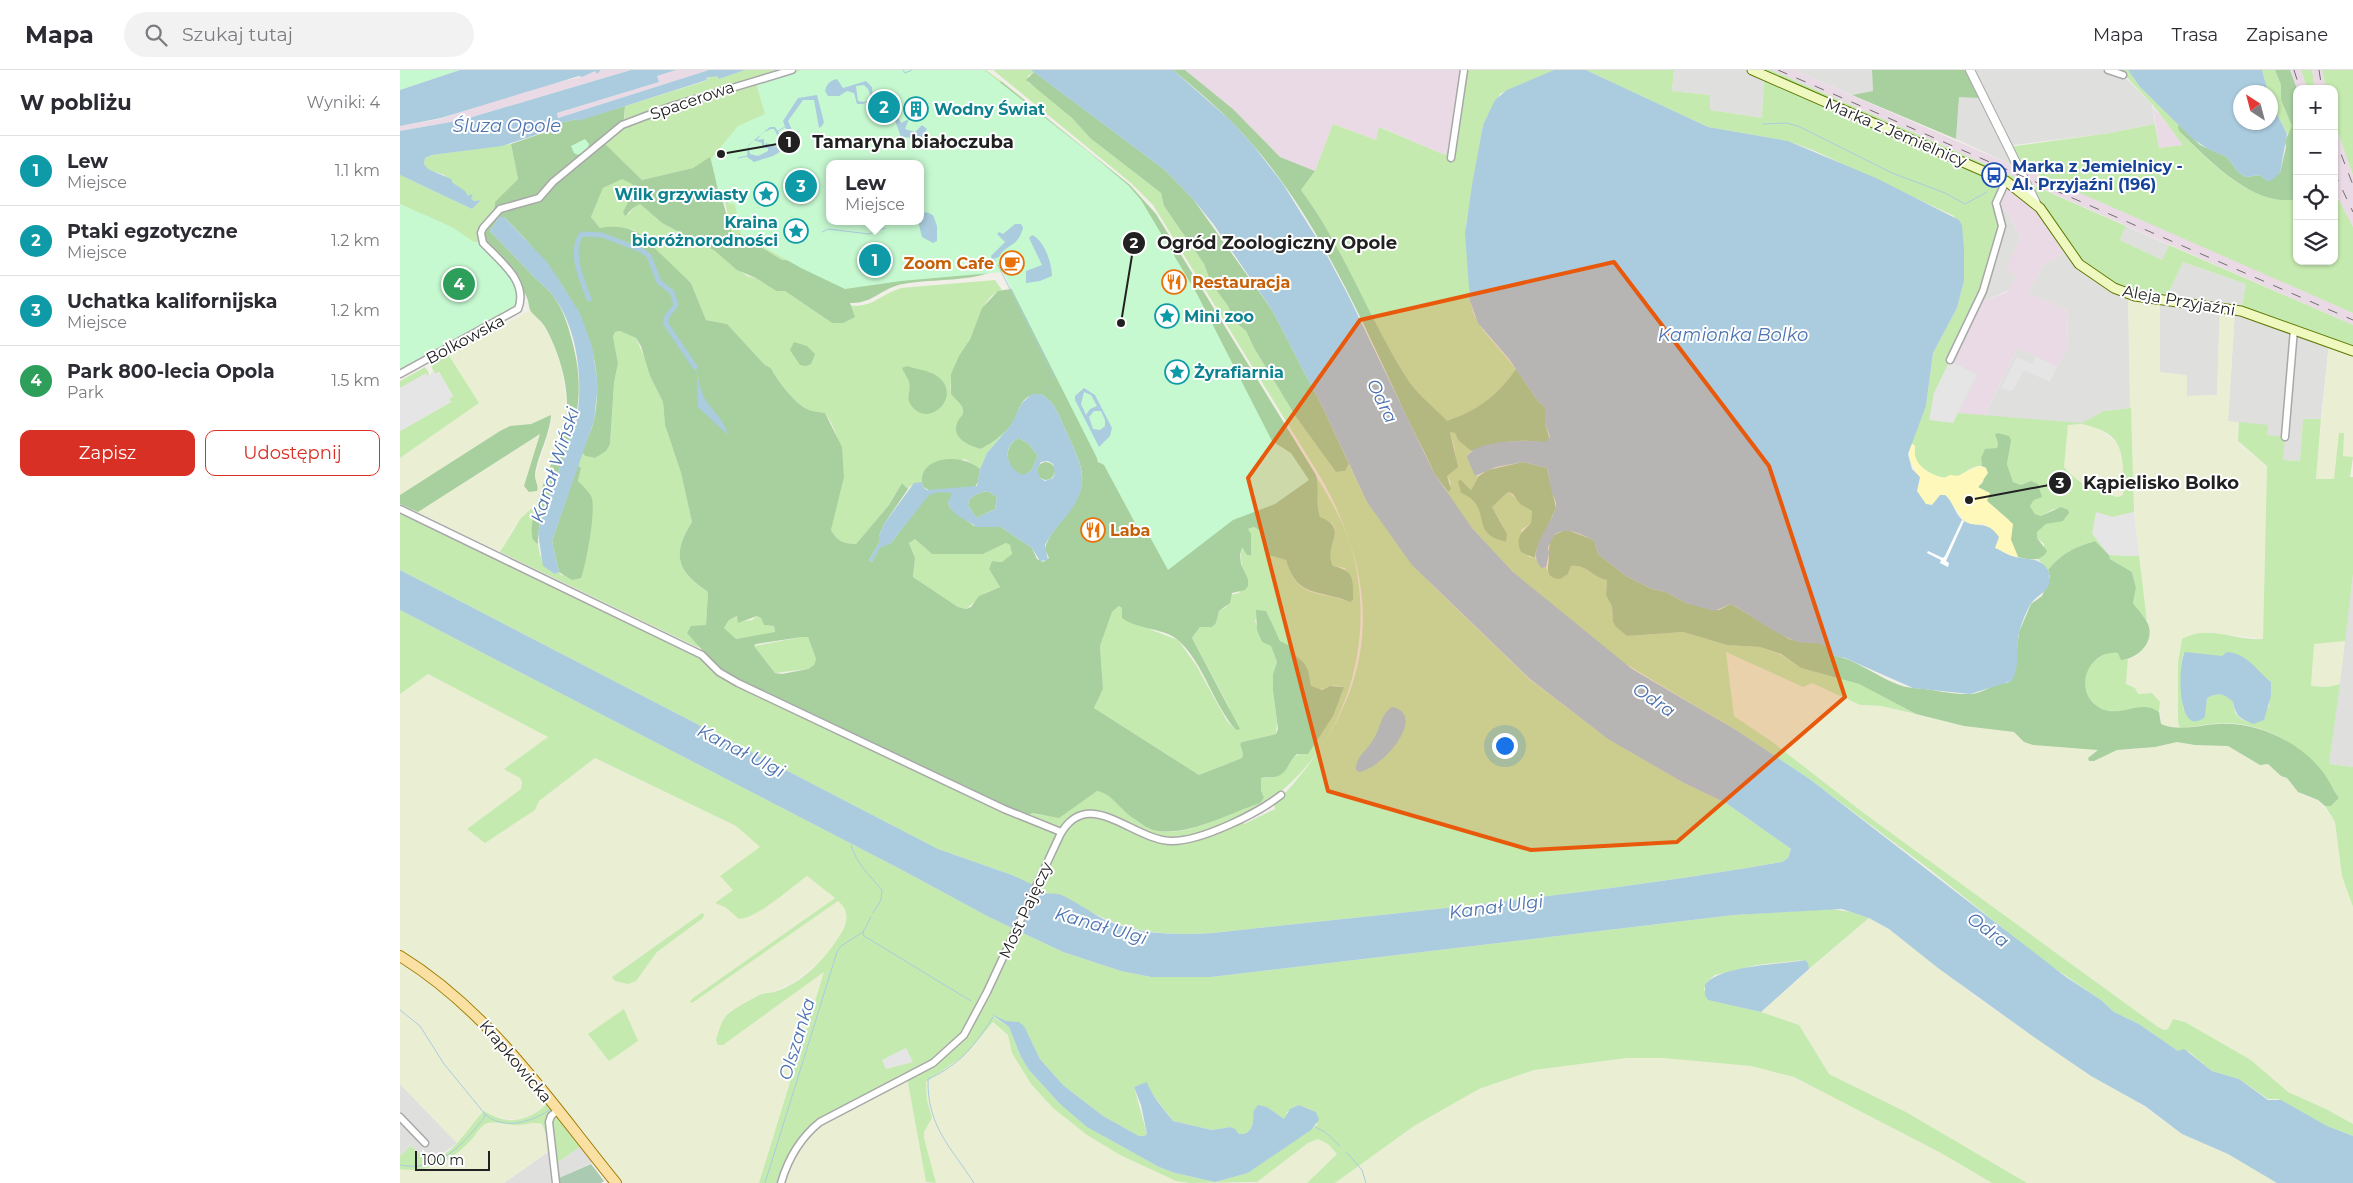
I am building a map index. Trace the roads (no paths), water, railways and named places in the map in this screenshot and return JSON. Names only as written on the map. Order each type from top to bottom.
[{"type":"main road","name":"Marka z Jemielnicy","points":[[1752,70],[2006,181],[2036,203]]},
{"type":"main road","name":"Aleja Przyjaźni","points":[[2036,203],[2079,264],[2114,288],[2135,296],[2241,311],[2353,351]]},
{"type":"main road","name":"Krapkowicka","points":[[400,956],[444,986],[479,1018],[558,1110],[616,1183]]},
{"type":"street","name":"Spacerowa","points":[[522,297],[521,287],[483,243],[482,228],[500,209],[539,198],[558,177],[622,125],[672,106],[792,70]]},
{"type":"street","points":[[1451,158],[1464,70]]},
{"type":"street","name":"Aleja Przyjaźni","points":[[1970,70],[2036,203]]},
{"type":"street","points":[[2108,70],[2123,75]]},
{"type":"street","points":[[1950,360],[1986,283],[2002,226],[1996,203],[2006,181]]},
{"type":"street","name":"Bolkowska","points":[[400,374],[516,312],[522,297]]},
{"type":"street","points":[[2285,437],[2294,329]]},
{"type":"street","points":[[400,509],[702,655],[719,672],[738,683],[1061,834],[1077,817],[1095,813],[1152,837],[1172,841],[1188,840],[1215,830],[1272,802],[1281,795]]},
{"type":"street","name":"Most Pajęczy","points":[[781,1183],[794,1153],[807,1134],[820,1122],[834,1113],[926,1067],[956,1044],[970,1026],[991,984],[1061,834]]},
{"type":"street","points":[[556,1183],[549,1122],[551,1116],[558,1110]]},
{"type":"street","points":[[400,1117],[425,1143]]},
{"type":"water","points":[[460,70],[601,70],[597,74],[595,71],[582,77],[579,76],[441,118],[400,126],[400,90]]},
{"type":"water","name":"Śluza Opole","points":[[631,70],[676,70],[657,76],[659,82],[557,113],[558,118],[709,70],[745,70],[719,79],[717,76],[706,78],[707,80],[578,121],[577,119],[560,123],[561,127],[502,146],[432,155],[425,158],[424,164],[428,169],[451,179],[468,196],[471,194],[473,196],[471,198],[474,201],[481,200],[472,209],[400,175],[400,131],[462,120]]},
{"type":"water","points":[[1031,70],[1173,70],[1231,121],[1253,145],[1283,184],[1324,250],[1347,293],[1434,473],[1472,528],[1513,572],[1632,669],[1736,730],[1811,780],[2066,977],[2101,1000],[2114,1012],[2139,1024],[2178,1051],[2184,1049],[2212,1071],[2239,1079],[2268,1100],[2281,1100],[2327,1126],[2353,1136],[2353,1183],[2277,1183],[2228,1154],[2182,1134],[2145,1106],[2091,1076],[2031,1035],[1938,968],[1889,929],[1869,918],[1842,909],[1734,915],[1211,977],[1151,977],[1121,971],[1063,952],[987,916],[400,610],[400,570],[938,849],[1012,875],[1042,889],[1041,892],[1062,895],[1101,918],[1131,929],[1172,934],[1213,933],[1498,902],[1640,884],[1782,862],[1788,858],[1791,849],[1726,803],[1684,783],[1608,739],[1530,679],[1412,565],[1367,502],[1324,410],[1272,310],[1214,225],[1193,199],[1165,170]]},
{"type":"water","name":"Kamionka Bolko","points":[[1554,70],[1586,70],[1708,127],[1788,141],[1876,178],[1959,220],[1962,225],[1964,281],[1957,308],[1933,353],[1926,406],[1908,454],[1912,469],[1920,477],[1917,491],[1926,504],[1932,505],[1940,495],[1945,495],[1961,519],[1969,523],[1986,526],[1995,531],[1999,537],[1995,548],[2010,555],[2037,561],[2048,570],[2050,577],[2048,587],[2030,605],[2021,626],[2018,639],[2017,666],[2012,681],[1970,694],[1913,688],[1845,658],[1831,655],[1828,653],[1827,647],[1822,645],[1798,642],[1785,637],[1731,604],[1714,611],[1686,603],[1666,592],[1652,589],[1626,576],[1598,554],[1594,540],[1574,532],[1565,531],[1555,534],[1548,547],[1549,554],[1546,567],[1542,568],[1537,562],[1537,547],[1556,507],[1547,468],[1523,462],[1496,467],[1475,476],[1467,457],[1472,451],[1491,444],[1516,441],[1546,442],[1550,437],[1545,423],[1545,407],[1538,401],[1509,359],[1478,323],[1470,301],[1465,233],[1483,125],[1495,100],[1507,90]]},
{"type":"water","points":[[2128,70],[2262,70],[2266,85],[2233,85],[2233,130],[2278,130],[2278,116],[2287,134],[2280,173],[2272,180],[2267,181],[2260,175],[2246,177],[2238,172],[2227,157],[2208,149],[2193,139],[2140,87]]},
{"type":"water","points":[[837,79],[843,88],[866,81],[872,87],[873,99],[863,104],[857,104],[854,93],[847,91],[839,96],[828,96],[825,91],[826,88],[829,83]],"holes":[[[864,85],[872,99],[864,102],[858,101],[856,86]]]},
{"type":"water","points":[[817,95],[824,122],[822,126],[819,128],[814,100],[803,100],[788,121],[792,130],[800,132],[788,134],[783,121],[798,98]]},
{"type":"water","points":[[896,113],[901,123],[909,119],[905,129],[915,132],[922,125],[927,129],[922,138],[901,137],[893,115]]},
{"type":"water","points":[[770,127],[775,127],[784,140],[786,148],[773,156],[754,162],[747,157],[748,145],[761,134],[757,140],[764,139],[764,146],[766,143],[776,147],[779,138],[774,129],[763,132]],"holes":[[[754,140],[762,143],[762,148],[768,148],[768,151],[758,156],[750,154],[748,146]]]},
{"type":"water","points":[[810,171],[811,195],[803,197],[800,194],[793,195],[788,188],[795,184],[798,175]]},
{"type":"water","points":[[924,213],[933,215],[937,226],[937,241],[933,243],[922,237],[919,225],[924,225]]},
{"type":"water","points":[[499,217],[504,217],[547,262],[580,313],[592,346],[598,385],[594,421],[552,541],[559,572],[555,574],[543,566],[538,533],[541,519],[576,423],[579,405],[579,386],[575,346],[561,308],[551,293],[490,231]]},
{"type":"water","points":[[1015,224],[1021,224],[1023,228],[1021,235],[999,257],[992,259],[991,256],[1005,242],[997,234],[999,232],[1003,234]]},
{"type":"water","points":[[1032,235],[1044,247],[1051,265],[1052,276],[1040,281],[1026,283],[1026,271],[1042,265],[1029,238]]},
{"type":"water","points":[[692,361],[696,370],[703,395],[724,424],[728,435],[698,407],[697,375]]},
{"type":"water","points":[[1084,388],[1095,395],[1112,428],[1110,436],[1099,447],[1075,400],[1075,396]],"holes":[[[1084,392],[1091,395],[1097,406],[1090,409],[1086,415],[1081,404]],[[1094,411],[1101,411],[1105,420],[1105,426],[1100,430],[1093,429],[1089,417]]]},
{"type":"water","points":[[1032,394],[1041,394],[1050,401],[1059,415],[1082,472],[1082,482],[1076,503],[1045,545],[1048,560],[1040,561],[1032,548],[1001,527],[977,527],[957,515],[948,503],[952,493],[939,492],[929,495],[891,543],[880,548],[872,562],[869,560],[879,543],[879,536],[884,524],[914,483],[922,482],[923,487],[927,490],[977,486],[980,469],[987,453],[1011,425],[1022,403]],"holes":[[[1019,438],[1029,444],[1038,456],[1031,471],[1023,475],[1013,468],[1008,457],[1010,446]],[[1048,461],[1053,464],[1055,473],[1053,478],[1045,481],[1040,478],[1037,469],[1041,462]],[[988,491],[997,497],[995,509],[976,518],[968,505],[970,499],[975,495]]]},
{"type":"water","points":[[2185,652],[2222,656],[2227,652],[2234,653],[2251,663],[2271,682],[2271,696],[2264,720],[2253,724],[2245,720],[2237,714],[2233,702],[2227,697],[2218,695],[2207,698],[2205,717],[2196,721],[2189,718],[2184,709],[2181,682],[2181,669]]},
{"type":"water","points":[[1392,707],[1402,712],[1406,720],[1404,730],[1390,752],[1380,761],[1359,772],[1356,770],[1357,761],[1371,744],[1385,714]]},
{"type":"water","points":[[1805,960],[1808,963],[1809,969],[1761,1012],[1708,1000],[1705,995],[1705,985],[1712,978],[1723,973],[1751,967]]},
{"type":"water","points":[[991,1014],[1006,1021],[1019,1022],[1024,1026],[1040,1059],[1063,1085],[1103,1116],[1139,1136],[1147,1134],[1141,1105],[1134,1087],[1147,1082],[1155,1098],[1173,1121],[1212,1130],[1230,1127],[1239,1134],[1247,1133],[1251,1128],[1253,1112],[1258,1105],[1267,1107],[1284,1119],[1290,1109],[1299,1105],[1316,1112],[1319,1120],[1311,1130],[1248,1173],[1215,1182],[1175,1173],[1159,1167],[1087,1127],[1060,1104],[1029,1070],[1021,1057],[1009,1027]]},
{"type":"waterway","points":[[903,70],[905,73],[912,70]]},
{"type":"waterway","points":[[1763,124],[1787,123],[1800,127],[1892,173],[1945,193],[1965,204],[1987,192]]},
{"type":"waterway","points":[[778,131],[785,127]]},
{"type":"waterway","points":[[738,158],[747,156]]},
{"type":"waterway","points":[[822,232],[828,229],[869,234],[885,228]]},
{"type":"waterway","points":[[589,299],[580,276],[576,258],[576,249],[582,234],[602,235],[641,250],[649,256],[659,282],[672,292],[676,305],[666,318],[666,324],[695,367]]},
{"type":"waterway","points":[[998,265],[1054,377],[1052,380]]},
{"type":"waterway","name":"Olszanka","points":[[851,845],[860,863],[882,890],[881,900],[873,913]]},
{"type":"waterway","name":"Olszanka","points":[[765,1183],[837,952],[841,946],[863,932],[871,917]]},
{"type":"waterway","points":[[863,932],[864,936],[971,1001]]},
{"type":"waterway","points":[[400,1010],[420,1026],[444,1064],[485,1114],[484,1118],[467,1138],[448,1155],[426,1165],[400,1165]]},
{"type":"waterway","points":[[974,1183],[936,1123],[931,1110],[928,1079],[958,1061],[973,1045],[993,1017]]},
{"type":"waterway","points":[[485,1114],[500,1122],[517,1123],[534,1118],[549,1110]]},
{"type":"waterway","points":[[1315,1127],[1325,1132],[1340,1146]]},
{"type":"waterway","points":[[1346,1152],[1362,1170],[1366,1183]]},
{"type":"railway","points":[[1778,70],[2353,320]]},
{"type":"railway","points":[[2294,70],[2299,85]]},
{"type":"railway","points":[[2319,70],[2321,85]]},
{"type":"railway","points":[[2338,146],[2353,185]]},
{"type":"railway","points":[[2335,175],[2353,212]]},
{"type":"place","name":"Ptaki egzotyczne","points":[[884,107]]},
{"type":"place","name":"Wodny Świat","points":[[916,109]]},
{"type":"place","name":"Tamaryna białoczuba","points":[[721,154]]},
{"type":"place","name":"Marka z Jemielnicy - Al. Przyjaźni (196)","points":[[1994,175]]},
{"type":"place","name":"Uchatka kalifornijska","points":[[801,186]]},
{"type":"place","name":"Wilk grzywiasty","points":[[766,194]]},
{"type":"place","name":"Kraina bioróżnorodności","points":[[796,231]]},
{"type":"place","name":"Lew","points":[[875,260]]},
{"type":"place","name":"Zoom Cafe","points":[[1012,263]]},
{"type":"place","name":"Restauracja","points":[[1174,282]]},
{"type":"place","name":"Park 800-lecia Opola","points":[[459,284]]},
{"type":"place","name":"Mini zoo","points":[[1167,316]]},
{"type":"place","name":"Ogród Zoologiczny Opole","points":[[1121,323]]},
{"type":"place","name":"Żyrafiarnia","points":[[1177,372]]},
{"type":"place","name":"Kąpielisko Bolko","points":[[1969,500]]},
{"type":"place","name":"Laba","points":[[1093,530]]},
{"type":"water label","name":"Odra","points":[[1382,401]]},
{"type":"water label","name":"Kanał Wiński","points":[[555,465]]},
{"type":"water label","name":"Odra","points":[[1654,700]]},
{"type":"water label","name":"Kanał Ulgi","points":[[741,751]]},
{"type":"water label","name":"Kanał Ulgi","points":[[1496,907]]},
{"type":"water label","name":"Kanał Ulgi","points":[[1101,926]]},
{"type":"water label","name":"Odra","points":[[1988,930]]}]
